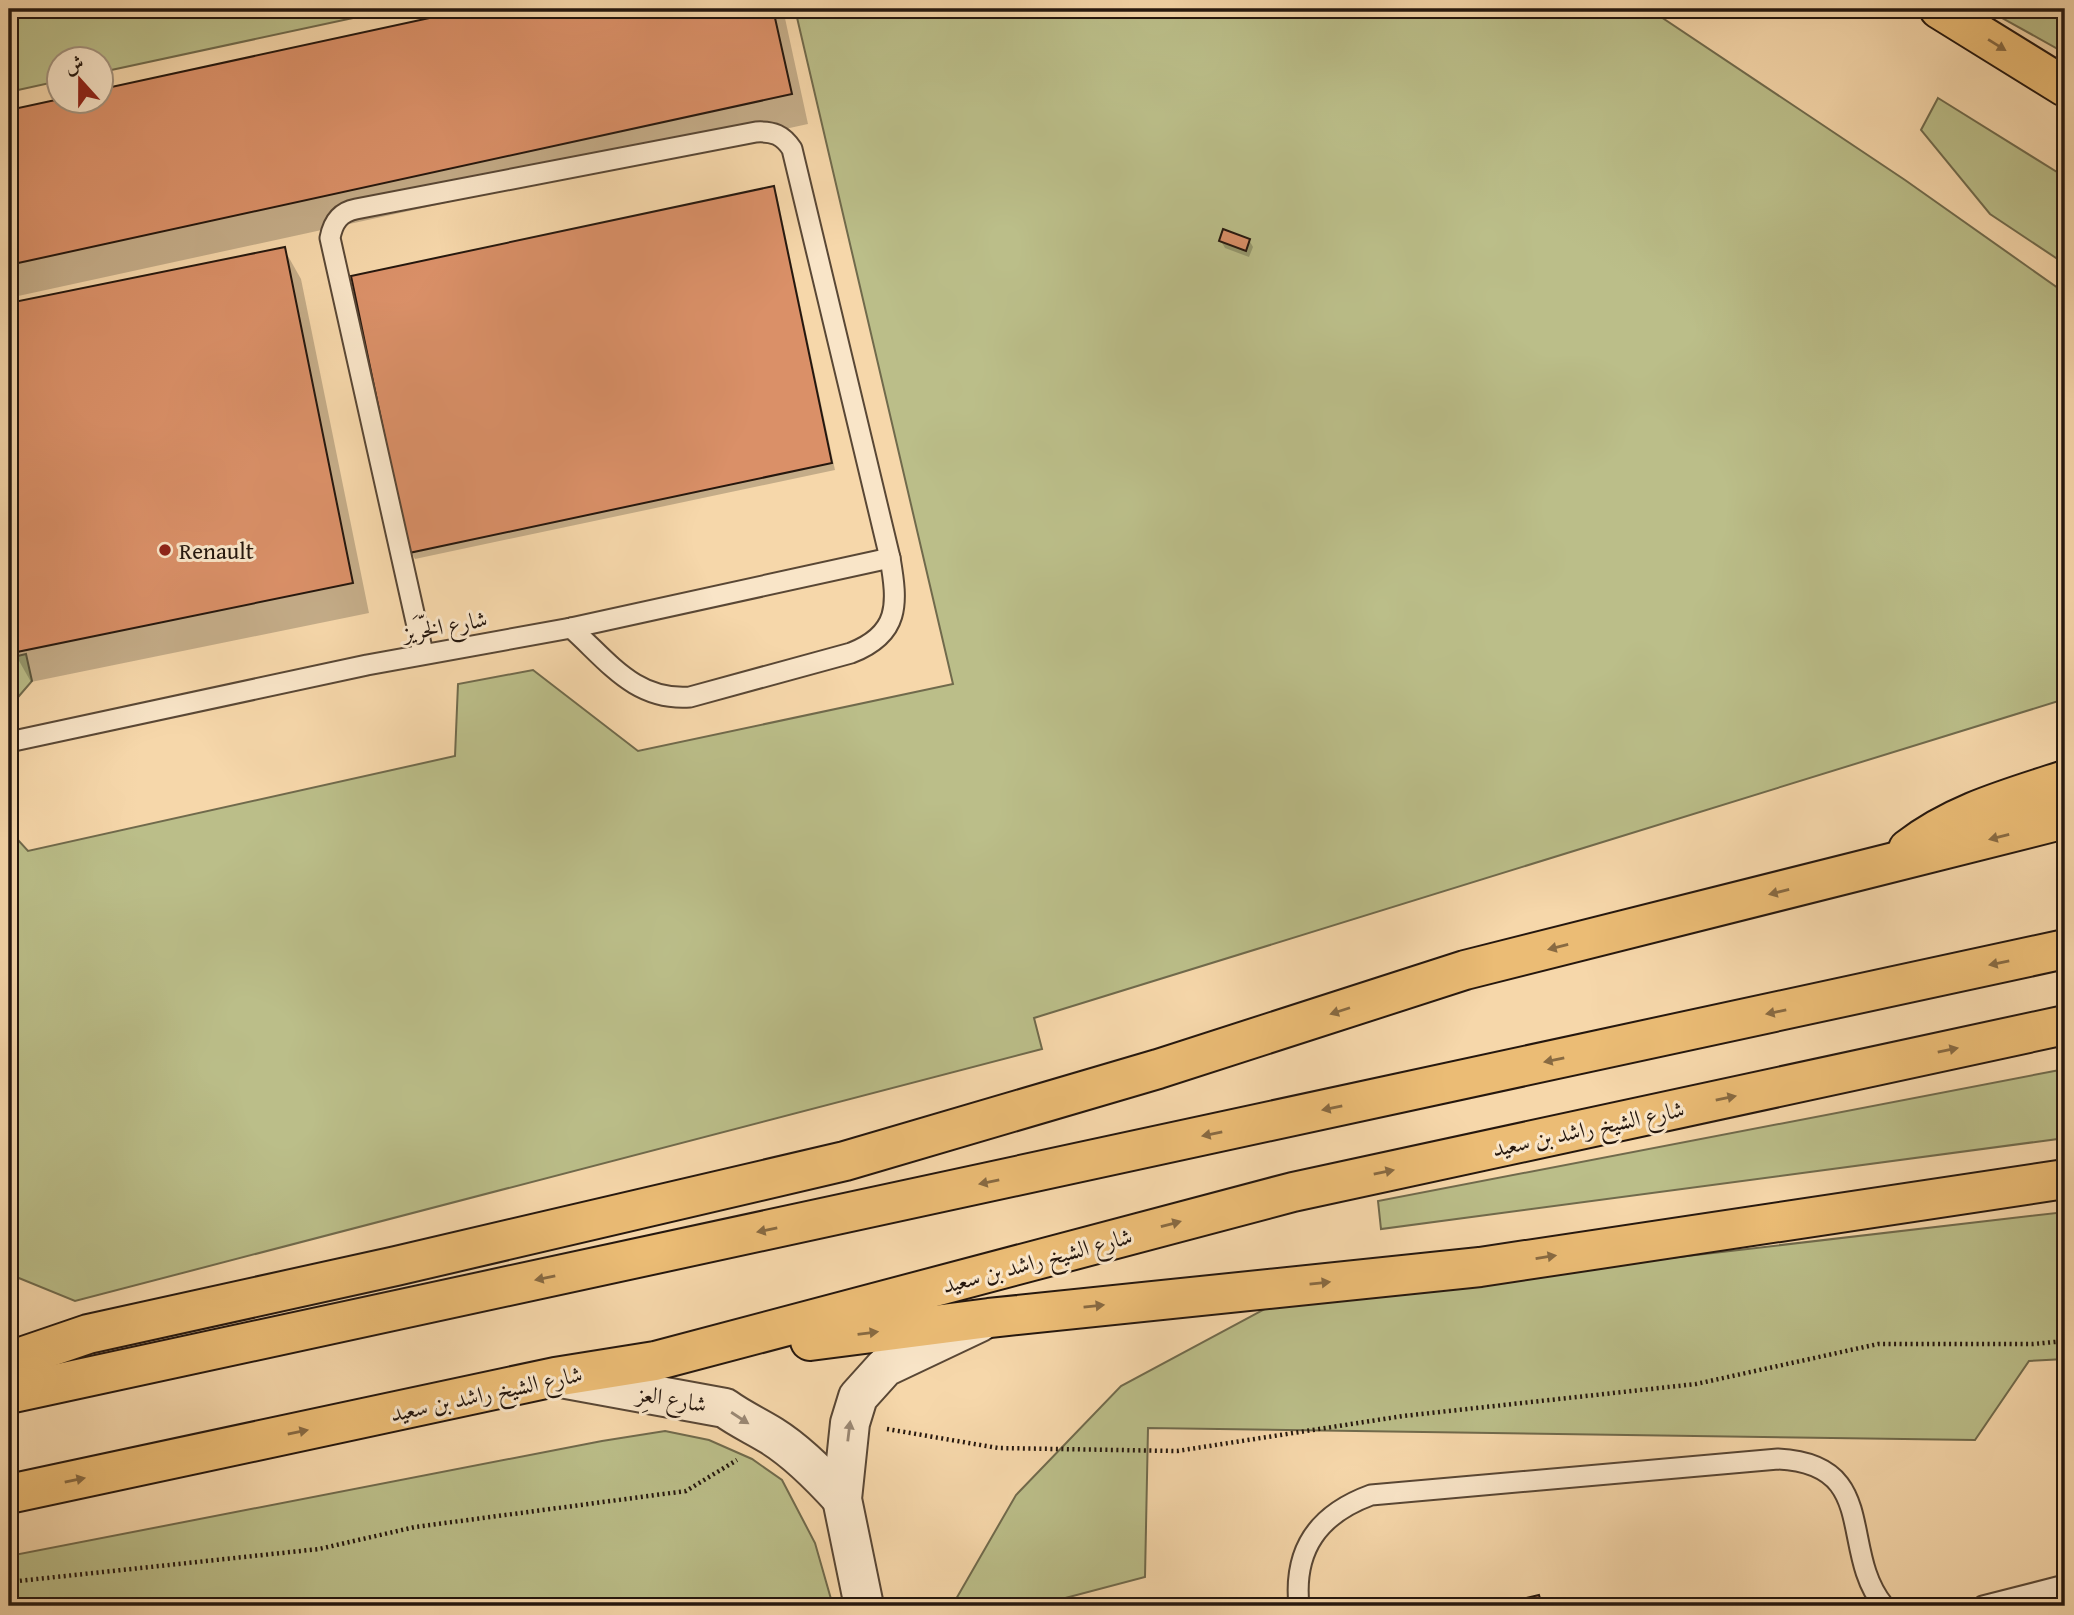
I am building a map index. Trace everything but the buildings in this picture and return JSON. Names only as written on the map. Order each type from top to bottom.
[{"type":"main road","points":[[1939,9],[2065,86]]},
{"type":"main road","points":[[1887,865],[1920,839],[1960,817],[2065,780]]},
{"type":"main road","points":[[9,1361],[88,1334],[396,1266],[845,1161],[1158,1069],[1465,970],[2065,819]]},
{"type":"main road","points":[[9,1394],[2065,949]]},
{"type":"main road","name":"شارع الشيخ راشد بن سعيد","points":[[9,1494],[555,1377],[655,1361],[1293,1192],[2065,1025]]},
{"type":"main road","points":[[655,1361],[989,1318],[1480,1267],[2065,1179]]},
{"type":"street","points":[[864,1606],[842,1499],[850,1423],[858,1397],[885,1367],[989,1318]]},
{"type":"street","name":"شارع العِز","points":[[555,1377],[724,1408],[774,1437],[821,1475],[842,1499]]},
{"type":"lane","points":[[423,653],[330,238],[337,218],[356,209],[756,132],[778,134],[792,149],[890,558],[896,593],[895,609],[889,625],[880,637],[866,647],[690,697],[673,698],[638,688],[571,628]]},
{"type":"lane","name":"شارع الخّرَيز","points":[[9,742],[423,653],[571,628],[890,558]]},
{"type":"lane","points":[[1299,1606],[1298,1579],[1303,1556],[1313,1535],[1329,1516],[1349,1503],[1371,1495],[1778,1459],[1797,1460],[1819,1466],[1838,1480],[1846,1494],[1868,1579],[1874,1594],[1884,1606]]},
{"type":"lane","points":[[1983,1606],[2065,1585]]},
{"type":"path","points":[[850,1423],[999,1448],[1177,1451],[1403,1416],[1696,1384],[1878,1344],[2033,1344],[2065,1340]]},
{"type":"path","points":[[9,1583],[319,1549],[415,1527],[686,1491],[774,1437]]},
{"type":"green space","points":[[9,9],[395,9],[116,69],[116,46],[46,46],[46,84],[9,92]]},
{"type":"green space","points":[[795,9],[1649,9],[1905,180],[2065,293],[2065,699],[1034,1018],[1042,1049],[75,1301],[9,1274],[9,830],[28,851],[455,756],[458,684],[533,670],[638,751],[953,684]]},
{"type":"green space","points":[[1986,9],[2065,9],[2065,53]]},
{"type":"green space","points":[[1938,98],[2065,177],[2065,264],[1990,214],[1921,130]]},
{"type":"green space","points":[[26,654],[32,681],[13,703],[9,704],[9,658]]},
{"type":"green space","points":[[2065,1069],[2065,1138],[1381,1229],[1378,1201]]},
{"type":"green space","points":[[2065,1212],[2065,1359],[2029,1361],[1975,1440],[1148,1428],[1145,1577],[1035,1606],[952,1606],[1016,1495],[1121,1386],[1274,1304]]},
{"type":"green space","points":[[665,1431],[709,1440],[752,1459],[782,1480],[815,1543],[833,1606],[711,1606],[688,1599],[648,1606],[9,1606],[9,1556]]},
{"type":"place","name":"Renault","points":[[165,550]]}]
